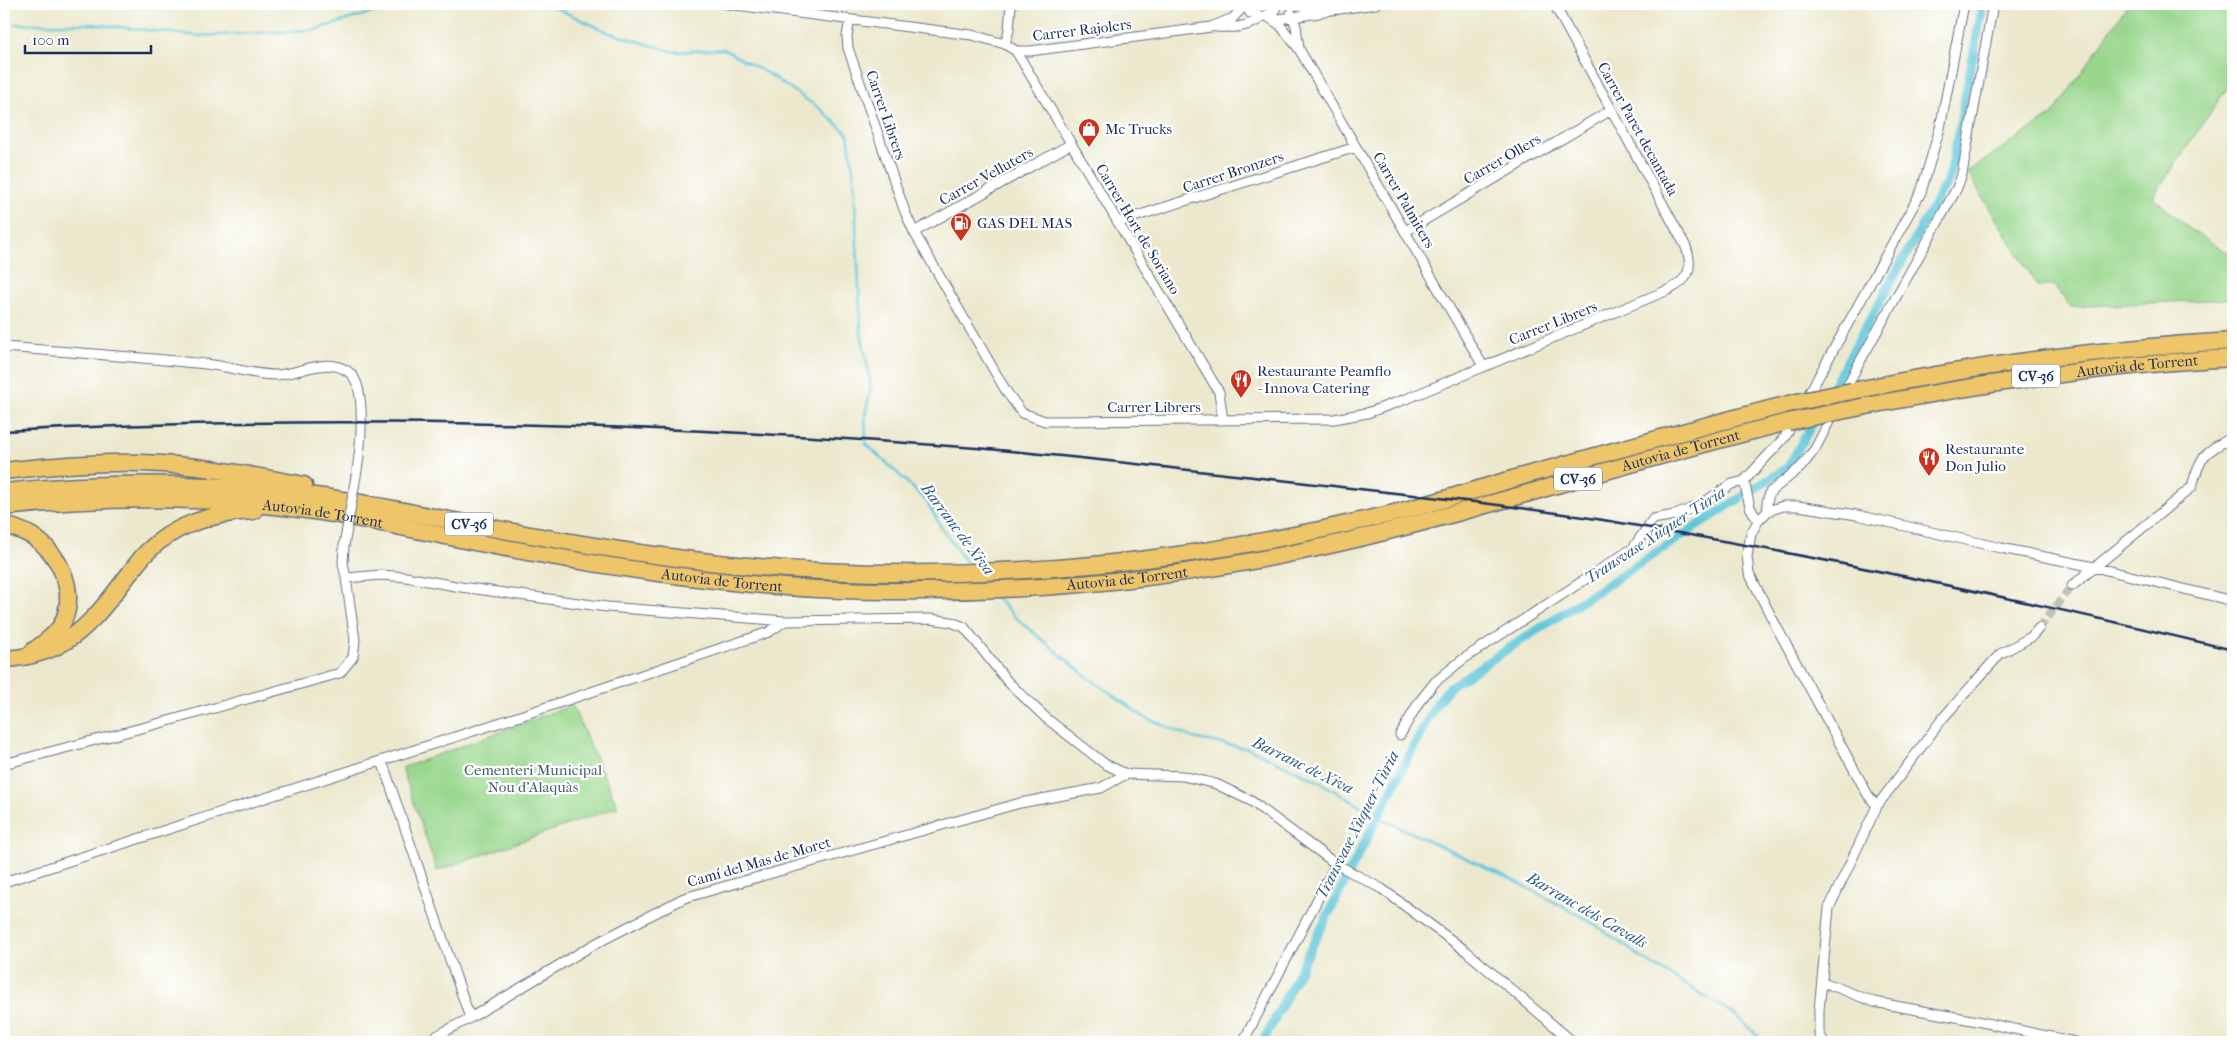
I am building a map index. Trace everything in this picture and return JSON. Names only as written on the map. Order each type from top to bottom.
[{"type":"highway","name":"Autovia de Torrent","points":[[4,492],[44,488],[141,484],[226,487],[324,497],[635,552],[725,564],[818,571],[934,574],[1029,571],[1128,563],[1187,555],[1376,518],[1691,429],[1796,402],[1940,373],[2068,355],[2233,341]]},
{"type":"highway","name":"Autovia de Torrent","points":[[4,507],[141,498],[225,501],[322,512],[622,568],[725,581],[816,588],[942,591],[1037,587],[1132,579],[1286,555],[1413,525],[1693,446],[1788,422],[1942,390],[2069,371],[2233,358]]},
{"type":"highway","points":[[4,471],[41,466],[142,463],[226,470],[570,536],[635,552]]},
{"type":"highway","points":[[4,660],[51,650],[79,634],[101,611],[146,552],[176,529],[214,515],[253,511],[629,576],[725,581]]},
{"type":"highway","points":[[4,524],[32,536],[53,553],[66,576],[69,602],[62,622],[47,642],[25,656]]},
{"type":"street","name":"Carrer Hort de Soriano","points":[[727,4],[972,35],[1005,44],[1016,51],[1219,392],[1223,420]]},
{"type":"street","points":[[1005,44],[1009,30],[1010,4]]},
{"type":"street","name":"Carrer Palmiters","points":[[1246,4],[1254,15],[1266,16],[1280,25],[1299,49],[1483,366]]},
{"type":"street","name":"Carrer Rajolers","points":[[1211,27],[1233,18],[1246,4]]},
{"type":"street","points":[[1266,16],[1278,4]]},
{"type":"street","name":"Carrer Palmiters","points":[[1286,4],[1298,34],[1299,49]]},
{"type":"street","name":"Carrer Rajolers","points":[[1290,4],[1324,11]]},
{"type":"street","name":"Carrer Rajolers","points":[[1016,51],[1030,51],[1211,27],[1228,28],[1254,24],[1266,16],[1279,19],[1293,18],[1310,16],[1324,11],[1376,4]]},
{"type":"street","name":"Carrer Paret decantada","points":[[1554,4],[1686,247],[1690,258],[1688,270]]},
{"type":"street","points":[[1400,736],[1424,695],[1435,682],[1462,660],[1633,548],[1653,519],[1675,515],[1698,506],[1732,484],[1744,481],[1785,437],[1921,192],[1940,128],[1964,4]]},
{"type":"street","points":[[1768,511],[1767,502],[1770,492],[1801,467],[1815,449],[1857,367],[1957,188],[1962,174],[1993,4]]},
{"type":"street","points":[[1298,34],[1310,16]]},
{"type":"street","name":"Carrer Librers","points":[[850,20],[847,36],[848,48],[904,212],[1006,391],[1022,413],[1045,421],[1348,418],[1406,399],[1682,284],[1688,270]]},
{"type":"street","name":"Carrer Ollers","points":[[1406,231],[1612,110]]},
{"type":"street","name":"Carrer Velluters","points":[[914,232],[1071,144]]},
{"type":"street","name":"Carrer Bronzers","points":[[1118,222],[1356,147]]},
{"type":"street","points":[[4,347],[211,364],[275,375],[323,364],[350,373],[357,382],[360,395],[360,445],[343,563],[355,640],[352,657],[340,673],[4,764]]},
{"type":"street","points":[[2072,586],[2192,487],[2197,465],[2208,450],[2233,437]]},
{"type":"street","points":[[1744,481],[1750,507],[1758,521]]},
{"type":"street","points":[[1877,806],[1868,795],[1749,573],[1748,549],[1751,534],[1758,521],[1768,511],[1783,506],[1798,506],[1857,515],[2001,548],[2094,566],[2233,601]]},
{"type":"street","points":[[346,578],[381,575],[406,577],[460,587],[608,607],[785,621],[931,619],[951,622],[964,627],[1008,682],[1046,718],[1105,764],[1126,774],[1183,776],[1216,784],[1251,801],[1336,864],[1382,890],[1466,951],[1573,1042]]},
{"type":"street","points":[[4,882],[382,761],[769,632],[785,621]]},
{"type":"street","points":[[1824,1042],[1819,1034],[1829,908],[1877,806],[1944,718],[2000,654],[2031,637],[2039,628]]},
{"type":"street","points":[[382,761],[470,1018]]},
{"type":"street","name":"Camí del Mas de Moret","points":[[425,1042],[470,1018],[593,944],[684,898],[1020,803],[1101,788],[1126,774]]},
{"type":"street","points":[[1243,1042],[1336,864]]},
{"type":"street","points":[[1822,982],[1874,1002],[2075,1042]]},
{"type":"green space","points":[[2128,4],[2233,4],[2233,79],[2153,197],[2192,231],[2228,253],[2233,250],[2233,296],[2228,299],[2070,307],[2055,286],[2038,286],[1967,172],[2053,114]]},
{"type":"green space","name":"Cementeri Municipal Nou d'Alaquàs","points":[[572,705],[618,807],[437,871],[402,768]]},
{"type":"waterway","name":"Barranc de Xiva","points":[[4,24],[92,24],[199,36],[314,30],[400,4]]},
{"type":"waterway","name":"Barranc de Xiva","points":[[547,4],[610,33],[675,52],[724,49],[770,75],[819,108],[848,134],[854,176],[861,332],[871,386],[865,416],[866,444],[926,500],[942,529],[970,567]]},
{"type":"waterway","name":"Transvase Xùquer-Tùria","points":[[1263,1042],[1430,715],[1438,701],[1451,686],[1788,467],[1950,176],[1983,4]]},
{"type":"waterway","name":"Barranc de Xiva","points":[[995,596],[1016,618],[1085,675],[1144,717],[1193,738],[1250,749],[1316,780],[1384,820],[1511,879],[1588,920],[1648,962],[1734,1014],[1765,1042]]},
{"type":"tunnel","points":[[2039,628],[2072,586]]},
{"type":"railway","points":[[4,431],[244,423],[484,424],[724,432],[1033,453],[1424,496],[1603,520],[1919,579],[2233,650]]},
{"type":"place","name":"Mc Trucks","points":[[1089,148]]},
{"type":"place","name":"GAS DEL MAS","points":[[961,242]]},
{"type":"place","name":"Restaurante Peamflo - Innova Catering","points":[[1241,399]]},
{"type":"place","name":"Restaurante Don Julio","points":[[1929,477]]},
{"type":"water label","name":"Barranc dels Cavalls","points":[[1587,910]]}]
